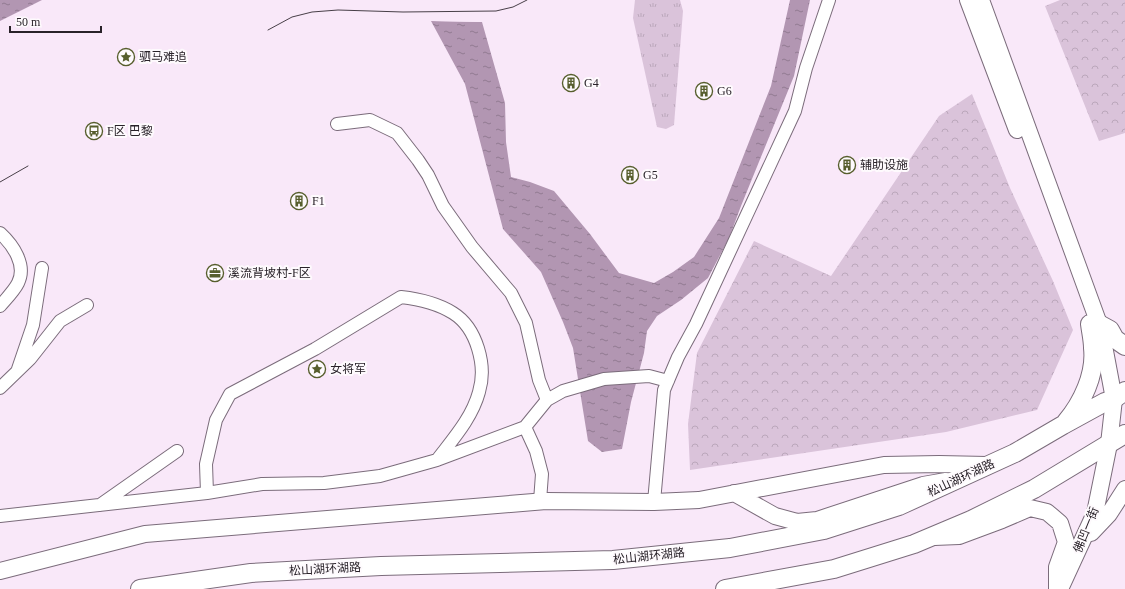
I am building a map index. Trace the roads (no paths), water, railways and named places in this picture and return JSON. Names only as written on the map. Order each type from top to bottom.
[{"type":"main road","points":[[1063,425],[1078,405],[1090,378],[1094,349],[1094,324],[1110,330],[1115,339],[1125,346]]},
{"type":"main road","name":"松山湖环湖路","points":[[140,589],[251,573],[381,566],[613,560],[730,548],[824,530],[899,506],[1016,453],[1063,425],[1115,397]]},
{"type":"main road","points":[[725,589],[834,569],[914,544],[971,520],[1034,489],[1125,434]]},
{"type":"street","points":[[654,502],[664,390],[795,111],[806,68],[829,0]]},
{"type":"street","points":[[968,0],[1094,324]]},
{"type":"street","points":[[981,0],[1094,324]]},
{"type":"street","points":[[337,124],[370,120],[397,133],[414,155],[428,175],[443,206],[472,247],[511,293],[526,323],[539,380],[547,400]]},
{"type":"street","points":[[0,234],[16,252],[21,267],[18,283],[0,306]]},
{"type":"street","points":[[17,372],[33,325],[42,268]]},
{"type":"street","points":[[207,494],[206,464],[216,420],[230,394],[315,349],[401,297],[431,303],[454,313],[471,332],[479,351],[481,372],[479,392],[467,420],[437,460]]},
{"type":"street","points":[[0,388],[30,360],[60,321],[88,305]]},
{"type":"street","name":"佛凹一街","points":[[1060,589],[1095,513],[1109,444],[1115,397],[1101,368],[1094,336],[1094,324]]},
{"type":"street","points":[[0,516],[207,494],[262,484],[324,483],[380,476],[437,460],[525,428],[547,400],[563,391],[604,379],[648,376],[668,381]]},
{"type":"street","points":[[525,428],[536,451],[542,474],[540,501]]},
{"type":"street","points":[[99,505],[176,451]]},
{"type":"street","points":[[0,571],[145,534],[540,501],[654,502],[700,500],[884,465],[987,465]]},
{"type":"street","points":[[734,493],[776,516],[797,522],[817,520],[923,485],[958,479]]},
{"type":"street","points":[[1082,543],[1109,514],[1125,489]]},
{"type":"street","points":[[930,537],[959,536],[1030,508],[1047,512],[1060,523],[1066,542],[1057,567],[1057,589]]},
{"type":"water","points":[[0,0],[42,0],[0,21]]},
{"type":"water","points":[[790,0],[810,0],[794,76],[729,238],[708,278],[681,300],[657,316],[647,331],[644,353],[631,402],[622,449],[602,452],[588,441],[573,348],[563,322],[541,272],[503,229],[465,84],[431,21],[482,22],[505,103],[506,142],[511,177],[554,191],[590,234],[619,273],[654,283],[694,257],[719,218],[771,86]]},
{"type":"tram line","points":[[268,30],[292,17],[312,12],[338,10],[403,12],[496,11],[513,7],[527,0]]},
{"type":"tram line","points":[[0,182],[28,166]]},
{"type":"place","name":"驷马难追","points":[[126,57]]},
{"type":"place","name":"G4","points":[[571,83]]},
{"type":"place","name":"G6","points":[[704,91]]},
{"type":"place","name":"F区 巴黎","points":[[94,131]]},
{"type":"place","name":"辅助设施","points":[[847,165]]},
{"type":"place","name":"G5","points":[[630,175]]},
{"type":"place","name":"F1","points":[[299,201]]},
{"type":"place","name":"溪流背坡村-F区","points":[[215,273]]},
{"type":"place","name":"女将军","points":[[317,369]]}]
